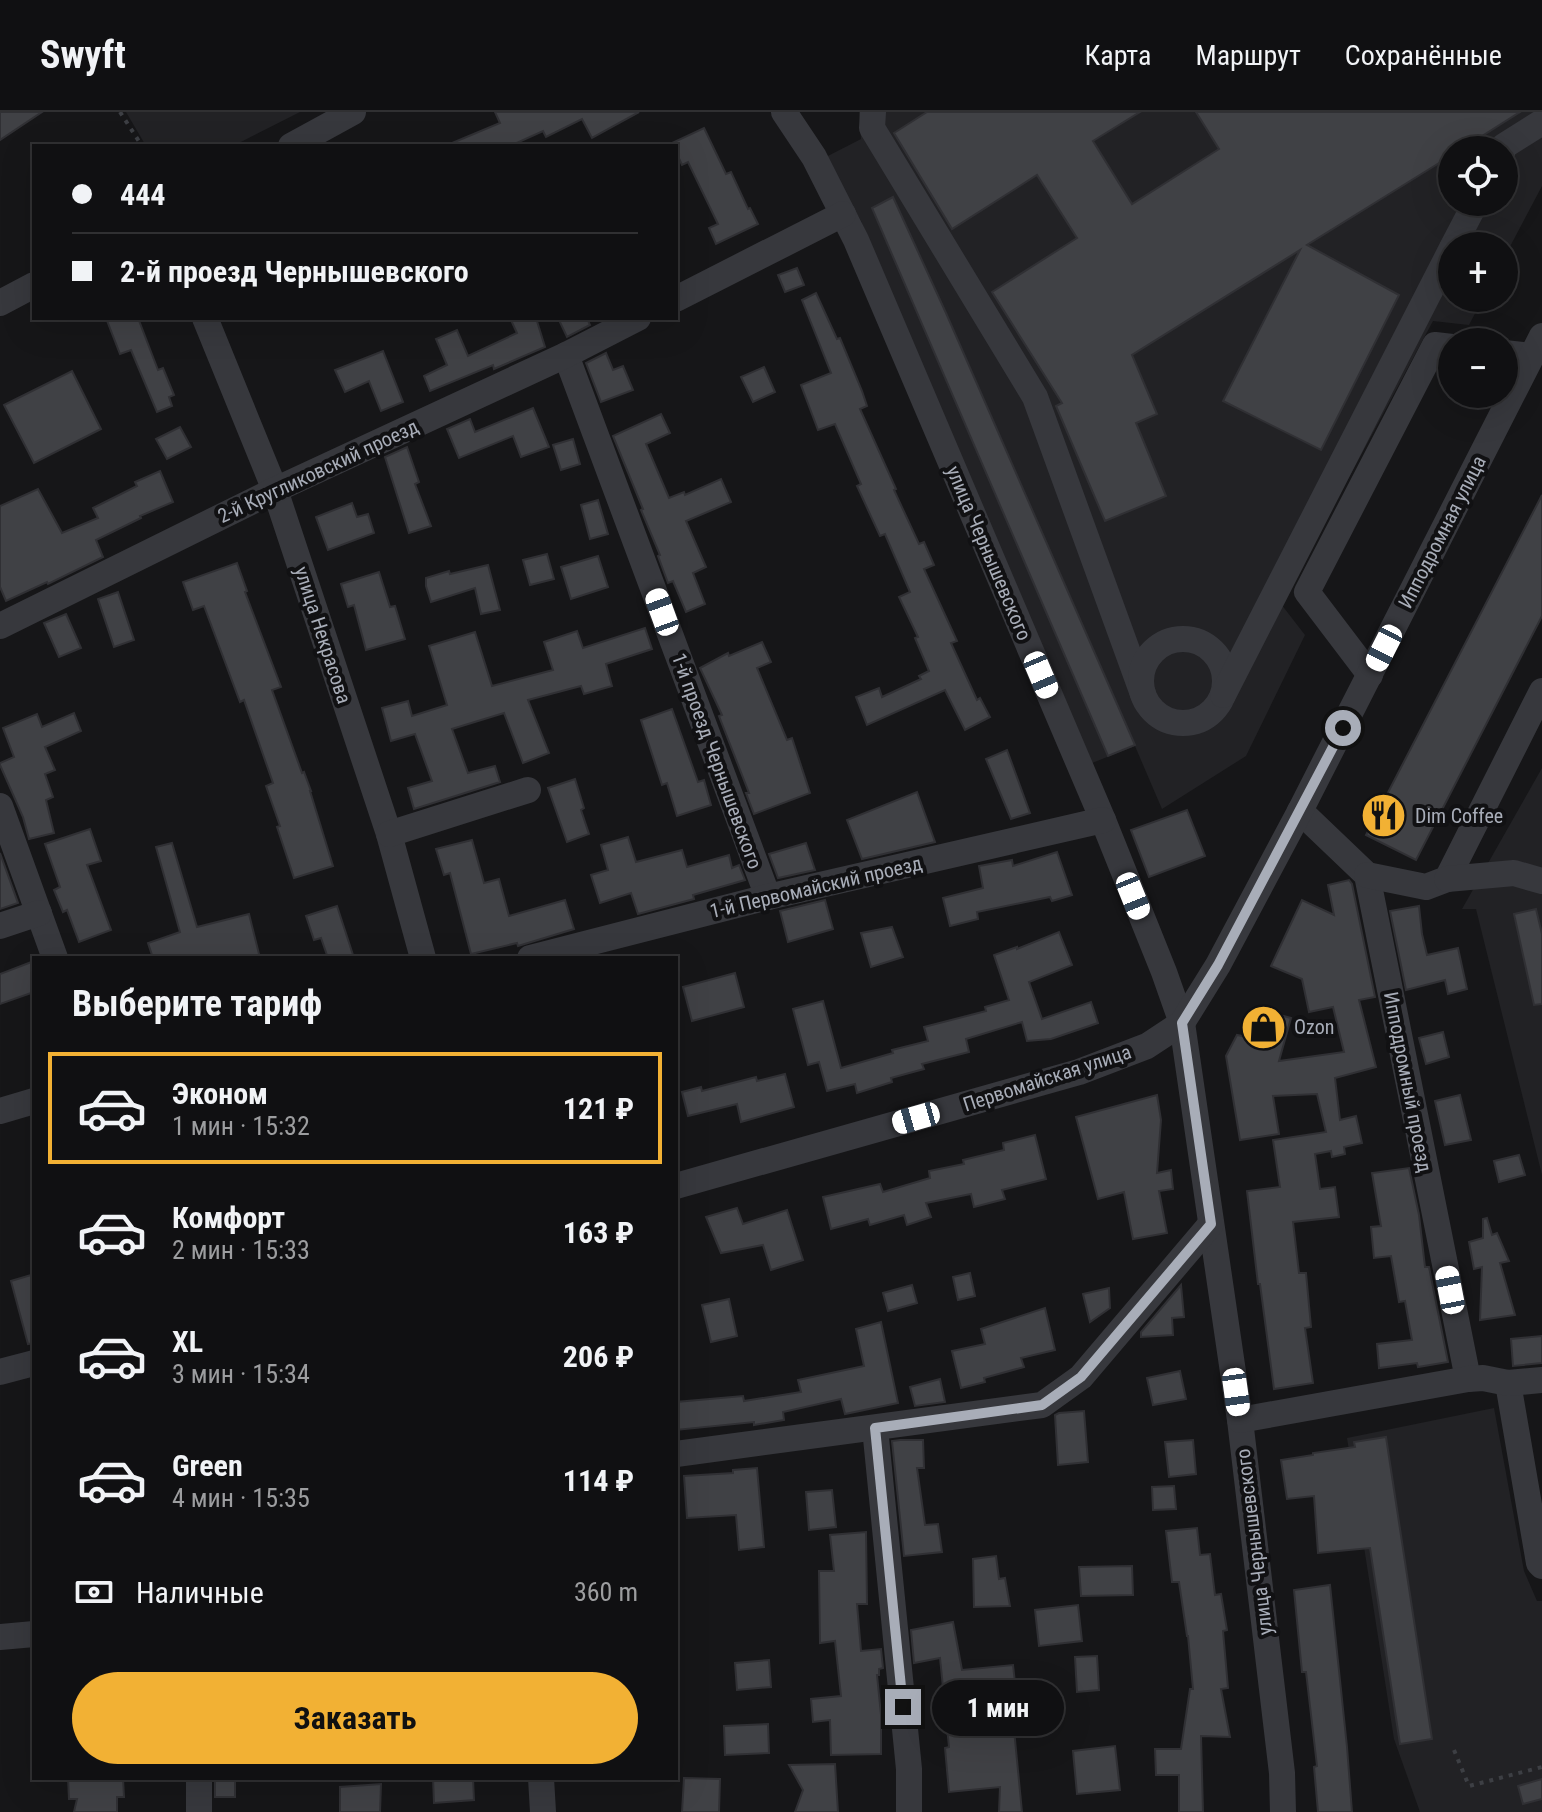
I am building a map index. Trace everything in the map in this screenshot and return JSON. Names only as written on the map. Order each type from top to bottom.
[{"type":"street","points":[[295,144],[353,112]]},
{"type":"street","name":"улица Чернышевского","points":[[784,112],[814,157],[869,269],[1103,820],[1182,1023],[1240,1420],[1282,1773],[1283,1812]]},
{"type":"street","points":[[873,112],[872,128],[1035,397],[1143,694],[1158,715],[1173,722],[1194,722],[1217,707],[1438,276]]},
{"type":"street","points":[[1518,137],[1542,122]]},
{"type":"street","points":[[678,298],[843,214]]},
{"type":"street","points":[[0,303],[32,286]]},
{"type":"street","name":"улица Некрасова","points":[[206,320],[275,490],[389,834],[422,956]]},
{"type":"street","name":"2-й Кругликовский проезд","points":[[0,626],[275,490],[566,355],[634,320]]},
{"type":"street","points":[[1370,675],[1307,592],[1435,345],[1438,345]]},
{"type":"street","name":"Ипподромная улица","points":[[1182,1023],[1218,965],[1300,811],[1537,346]]},
{"type":"street","name":"1-й проезд Чернышевского","points":[[566,355],[768,897]]},
{"type":"street","points":[[1143,694],[1142,673],[1149,657],[1168,642],[1186,639],[1208,647],[1222,664],[1225,676],[1223,695]]},
{"type":"street","points":[[1447,879],[1542,691]]},
{"type":"street","points":[[389,834],[528,790]]},
{"type":"street","points":[[0,806],[54,956]]},
{"type":"street","points":[[1300,811],[1367,875],[1426,887],[1447,879],[1514,873],[1542,881]]},
{"type":"street","name":"1-й Первомайский проезд","points":[[538,956],[768,897],[1103,820]]},
{"type":"street","name":"Ипподромный проезд","points":[[1367,875],[1468,1379]]},
{"type":"street","points":[[0,926],[39,913]]},
{"type":"street","name":"Первомайская улица","points":[[678,1185],[1079,1072],[1147,1046],[1182,1023]]},
{"type":"street","points":[[0,1111],[32,1102]]},
{"type":"street","points":[[678,1454],[1042,1405],[1081,1377],[1211,1224]]},
{"type":"street","points":[[0,1372],[32,1364]]},
{"type":"street","points":[[1240,1420],[1468,1379],[1483,1378],[1508,1383],[1542,1380]]},
{"type":"street","points":[[1508,1383],[1539,1563],[1542,1566]]},
{"type":"street","points":[[875,1428],[909,1769],[909,1812]]},
{"type":"street","points":[[0,1637],[32,1634]]},
{"type":"street","points":[[199,1780],[199,1812]]},
{"type":"street","points":[[541,1780],[543,1812]]},
{"type":"path","points":[[120,112],[141,144]]},
{"type":"path","points":[[1454,1750],[1469,1786],[1542,1767]]},
{"type":"shaded area","points":[[126,112],[300,112],[237,144],[145,144]]},
{"type":"shaded area","points":[[859,112],[1542,112],[1542,186],[1518,232],[1438,232],[1438,312],[1476,312],[1469,325],[1433,321],[1281,604],[1305,635],[1246,756],[1162,809],[1135,746],[1087,765],[861,221],[824,158],[861,139]]},
{"type":"shaded area","points":[[1542,768],[1542,1175],[1476,909],[1462,909]]},
{"type":"shaded area","points":[[1494,1408],[1524,1571],[1537,1601],[1542,1601],[1542,1812],[1420,1812],[1394,1739],[1347,1438]]},
{"type":"building","points":[[0,112],[42,112],[0,140]]},
{"type":"building","points":[[495,112],[639,112],[592,138],[582,119],[546,137],[543,131],[514,144],[450,144],[500,123]]},
{"type":"building","points":[[927,112],[1140,112],[1093,141],[1132,204],[1219,149],[1196,112],[1520,112],[1482,136],[1438,136],[1438,164],[1307,245],[1399,295],[1321,450],[1223,401],[1300,250],[1132,355],[1157,414],[1136,423],[1166,496],[1105,521],[1056,406],[1062,403],[992,292],[1077,238],[1037,175],[952,229],[894,133]]},
{"type":"building","points":[[704,128],[726,174],[731,172],[758,224],[716,244],[709,228],[718,224],[688,162],[682,165],[678,144],[672,143]]},
{"type":"building","points":[[893,197],[1135,745],[1108,756],[872,208]]},
{"type":"building","points":[[797,268],[804,285],[785,292],[778,275]]},
{"type":"building","points":[[816,293],[837,339],[840,338],[862,391],[867,406],[860,409],[894,490],[919,544],[924,542],[934,565],[924,569],[957,641],[951,643],[977,700],[980,698],[990,717],[965,730],[945,690],[867,725],[856,697],[879,688],[882,697],[921,679],[919,676],[929,671],[915,638],[918,637],[899,597],[910,592],[885,534],[880,536],[857,486],[861,484],[835,424],[818,430],[801,385],[831,373],[802,300]]},
{"type":"building","points":[[107,320],[139,320],[158,370],[163,368],[174,395],[169,397],[172,406],[157,412],[131,350],[120,354]]},
{"type":"building","points":[[511,320],[537,320],[545,347],[430,391],[424,376],[447,365],[436,339],[457,330],[468,356],[517,333]]},
{"type":"building","points":[[559,320],[588,320],[590,325],[567,337]]},
{"type":"building","points":[[383,351],[403,402],[381,411],[369,381],[345,392],[335,370]]},
{"type":"building","points":[[606,353],[613,370],[623,366],[633,390],[601,402],[586,363]]},
{"type":"building","points":[[764,367],[775,392],[753,402],[741,377]]},
{"type":"building","points":[[72,371],[101,429],[34,463],[4,405]]},
{"type":"building","points":[[533,408],[549,447],[521,457],[513,436],[459,458],[447,429],[470,419],[475,432]]},
{"type":"building","points":[[661,414],[670,433],[646,444],[669,498],[684,492],[685,495],[721,479],[731,502],[686,521],[706,567],[693,573],[705,604],[686,612],[673,581],[668,583],[643,509],[613,436]]},
{"type":"building","points":[[180,427],[191,447],[167,459],[156,439]]},
{"type":"building","points":[[573,439],[580,464],[561,470],[553,445]]},
{"type":"building","points":[[407,447],[419,482],[415,484],[431,526],[409,533],[385,457]]},
{"type":"building","points":[[160,471],[173,502],[96,540],[103,557],[6,601],[0,587],[0,506],[38,489],[62,533],[98,518],[93,508],[137,486],[135,482]]},
{"type":"building","points":[[1542,495],[1542,616],[1416,860],[1366,835]]},
{"type":"building","points":[[598,500],[608,534],[590,539],[581,505]]},
{"type":"building","points":[[352,503],[357,517],[368,514],[374,533],[328,550],[316,517]]},
{"type":"building","points":[[547,554],[554,579],[530,585],[523,560]]},
{"type":"building","points":[[598,556],[608,587],[571,599],[561,567]]},
{"type":"building","points":[[237,563],[281,687],[272,690],[311,791],[333,866],[294,878],[266,786],[273,783],[244,700],[240,702],[204,606],[193,610],[183,582]]},
{"type":"building","points":[[488,565],[500,610],[481,614],[475,588],[431,602],[426,578]]},
{"type":"building","points":[[379,572],[390,607],[395,606],[405,639],[366,650],[354,605],[348,607],[341,584]]},
{"type":"building","points":[[118,592],[134,640],[114,647],[98,599]]},
{"type":"building","points":[[66,614],[81,648],[59,657],[44,623]]},
{"type":"building","points":[[645,628],[652,649],[606,664],[612,686],[584,694],[581,686],[528,700],[549,753],[523,763],[504,713],[452,729],[468,773],[495,766],[500,782],[414,809],[408,788],[432,781],[415,734],[391,741],[382,708],[408,701],[412,716],[447,705],[429,646],[475,632],[492,686],[553,670],[544,642],[577,631],[583,648]]},
{"type":"building","points":[[762,642],[771,662],[757,668],[787,740],[792,738],[810,793],[754,814],[719,716],[722,715],[700,668],[728,653],[729,656]]},
{"type":"building","points":[[672,709],[698,782],[704,780],[711,805],[677,816],[667,783],[662,785],[641,720]]},
{"type":"building","points":[[74,713],[81,731],[45,747],[55,770],[45,774],[53,797],[46,800],[54,833],[29,839],[23,817],[0,765],[14,757],[3,728],[37,714],[42,727]]},
{"type":"building","points":[[1007,750],[1030,813],[1011,819],[986,759]]},
{"type":"building","points":[[575,779],[589,834],[567,842],[548,788]]},
{"type":"building","points":[[917,792],[935,842],[862,859],[847,820]]},
{"type":"building","points":[[1187,810],[1205,856],[1149,877],[1131,830]]},
{"type":"building","points":[[90,829],[101,861],[87,865],[111,930],[79,942],[67,910],[63,912],[54,890],[60,887],[45,844]]},
{"type":"building","points":[[628,837],[636,862],[682,850],[687,867],[729,855],[732,868],[739,865],[745,880],[693,895],[694,899],[638,914],[631,893],[600,903],[591,875],[608,870],[601,845]]},
{"type":"building","points":[[472,840],[484,883],[499,879],[509,916],[565,900],[574,929],[518,946],[517,943],[471,954],[450,873],[444,875],[436,849]]},
{"type":"building","points":[[172,843],[197,927],[249,914],[260,956],[152,956],[148,943],[180,932],[156,847]]},
{"type":"building","points":[[806,843],[815,870],[778,878],[769,854]]},
{"type":"building","points":[[1057,852],[1072,895],[977,912],[978,919],[950,926],[943,898],[983,888],[979,866],[1012,860],[1013,866]]},
{"type":"building","points":[[0,853],[18,903],[0,909]]},
{"type":"building","points":[[1349,880],[1375,997],[1359,1000],[1376,1067],[1335,1078],[1340,1120],[1356,1116],[1362,1143],[1344,1147],[1345,1154],[1332,1157],[1331,1151],[1315,1154],[1320,1189],[1335,1187],[1339,1217],[1293,1222],[1299,1273],[1306,1273],[1311,1327],[1305,1328],[1313,1383],[1274,1389],[1247,1191],[1280,1187],[1273,1140],[1326,1132],[1317,1094],[1273,1096],[1279,1134],[1240,1140],[1226,1056],[1237,1035],[1247,1037],[1254,1008],[1291,1018],[1279,1061],[1344,1052],[1333,1007],[1309,1012],[1302,979],[1271,966],[1302,900],[1334,915],[1328,885]]},
{"type":"building","points":[[825,900],[833,929],[788,942],[780,911]]},
{"type":"building","points":[[337,906],[353,956],[327,956],[321,938],[314,940],[306,916]]},
{"type":"building","points":[[1419,906],[1427,955],[1458,948],[1467,989],[1448,994],[1445,980],[1406,990],[1390,911]]},
{"type":"building","points":[[1536,909],[1542,934],[1542,1004],[1534,1005],[1514,914]]},
{"type":"building","points":[[892,927],[903,957],[871,967],[861,933]]},
{"type":"building","points":[[1059,932],[1072,965],[1029,982],[1042,1019],[1091,1002],[1098,1023],[1051,1039],[1027,1041],[1022,1022],[966,1039],[969,1052],[922,1064],[924,1069],[891,1078],[892,1082],[857,1093],[855,1084],[827,1091],[819,1062],[808,1065],[793,1009],[823,1001],[841,1068],[893,1053],[892,1050],[928,1041],[924,1027],[986,1011],[985,1007],[1009,1000],[994,955]]},
{"type":"building","points":[[32,962],[32,993],[0,1004],[0,974]]},
{"type":"building","points":[[735,973],[744,1007],[692,1021],[683,987]]},
{"type":"building","points":[[1443,1032],[1449,1057],[1426,1064],[1419,1038]]},
{"type":"building","points":[[785,1074],[794,1107],[741,1122],[737,1104],[688,1116],[682,1092],[701,1087],[702,1091],[756,1077],[757,1081]]},
{"type":"building","points":[[1157,1095],[1161,1120],[1157,1173],[1171,1170],[1173,1189],[1159,1191],[1167,1233],[1133,1239],[1124,1192],[1098,1199],[1076,1117]]},
{"type":"building","points":[[1460,1095],[1471,1140],[1445,1145],[1435,1101]]},
{"type":"building","points":[[1035,1135],[1046,1179],[1002,1190],[1005,1199],[974,1207],[971,1194],[926,1203],[931,1217],[907,1225],[904,1215],[870,1225],[868,1219],[831,1229],[823,1197],[880,1184],[883,1192],[930,1178],[929,1171],[964,1164],[963,1160],[1004,1150],[1003,1143]]},
{"type":"building","points":[[1519,1155],[1525,1175],[1499,1182],[1494,1161]]},
{"type":"building","points":[[1409,1168],[1425,1267],[1429,1267],[1448,1362],[1379,1368],[1377,1344],[1412,1340],[1405,1301],[1399,1302],[1391,1256],[1374,1258],[1371,1227],[1381,1226],[1372,1173]]},
{"type":"building","points":[[737,1208],[743,1224],[787,1210],[803,1260],[771,1270],[763,1245],[721,1253],[706,1217]]},
{"type":"building","points":[[1487,1218],[1492,1235],[1497,1233],[1509,1261],[1500,1263],[1515,1315],[1480,1320],[1482,1267],[1474,1269],[1469,1242],[1483,1238],[1483,1219]]},
{"type":"building","points":[[970,1273],[975,1296],[958,1300],[953,1277]]},
{"type":"building","points":[[31,1275],[32,1343],[28,1344],[11,1281]]},
{"type":"building","points":[[912,1285],[917,1303],[888,1311],[883,1293]]},
{"type":"building","points":[[1181,1285],[1184,1317],[1172,1318],[1173,1335],[1141,1337],[1141,1332]]},
{"type":"building","points":[[1109,1288],[1110,1308],[1090,1322],[1083,1294]]},
{"type":"building","points":[[729,1299],[737,1336],[711,1342],[702,1305]]},
{"type":"building","points":[[1045,1308],[1055,1350],[1021,1358],[1024,1367],[961,1388],[952,1351],[985,1344],[981,1329]]},
{"type":"building","points":[[881,1322],[898,1403],[845,1414],[841,1399],[783,1412],[784,1420],[678,1430],[678,1402],[743,1396],[744,1401],[801,1392],[798,1380],[864,1366],[856,1329]]},
{"type":"building","points":[[1542,1336],[1542,1363],[1513,1366],[1511,1339]]},
{"type":"building","points":[[1180,1371],[1186,1399],[1153,1405],[1147,1378]]},
{"type":"building","points":[[940,1379],[945,1402],[915,1406],[910,1387]]},
{"type":"building","points":[[1084,1411],[1088,1462],[1058,1465],[1055,1415]]},
{"type":"building","points":[[1386,1437],[1432,1739],[1400,1744],[1370,1548],[1318,1553],[1314,1496],[1287,1499],[1281,1460],[1355,1447],[1354,1442]]},
{"type":"building","points":[[923,1440],[924,1468],[917,1468],[925,1525],[938,1524],[942,1552],[904,1556],[892,1441]]},
{"type":"building","points":[[1193,1440],[1196,1474],[1169,1477],[1165,1442]]},
{"type":"building","points":[[757,1468],[764,1547],[739,1550],[736,1515],[687,1518],[684,1476]]},
{"type":"building","points":[[1174,1486],[1176,1509],[1153,1510],[1152,1487]]},
{"type":"building","points":[[832,1490],[836,1527],[809,1530],[806,1492]]},
{"type":"building","points":[[1197,1528],[1200,1555],[1210,1554],[1215,1595],[1221,1594],[1227,1630],[1223,1631],[1228,1688],[1221,1689],[1230,1737],[1201,1736],[1203,1812],[1179,1812],[1179,1775],[1156,1775],[1155,1749],[1181,1749],[1190,1689],[1193,1689],[1179,1582],[1172,1582],[1166,1531]]},
{"type":"building","points":[[866,1532],[867,1604],[857,1604],[861,1651],[881,1649],[883,1668],[877,1675],[881,1754],[831,1755],[830,1720],[813,1722],[811,1699],[841,1696],[835,1641],[820,1643],[819,1571],[834,1571],[830,1535]]},
{"type":"building","points":[[996,1556],[999,1579],[1005,1578],[1010,1606],[974,1607],[973,1559]]},
{"type":"building","points":[[1132,1566],[1133,1595],[1081,1596],[1079,1567]]},
{"type":"building","points":[[1330,1585],[1352,1812],[1318,1812],[1314,1767],[1317,1766],[1306,1672],[1302,1672],[1294,1590]]},
{"type":"building","points":[[1078,1605],[1082,1641],[1039,1646],[1035,1610]]},
{"type":"building","points":[[953,1622],[962,1670],[1013,1665],[1019,1718],[1013,1719],[1022,1812],[999,1812],[1000,1787],[949,1792],[945,1748],[949,1747],[940,1658],[914,1663],[911,1630]]},
{"type":"building","points":[[1097,1656],[1099,1690],[1077,1692],[1075,1657]]},
{"type":"building","points":[[769,1660],[771,1687],[737,1690],[735,1663]]},
{"type":"building","points":[[768,1724],[769,1753],[725,1755],[724,1726]]},
{"type":"building","points":[[1115,1746],[1120,1790],[1077,1794],[1073,1751]]},
{"type":"building","points":[[835,1764],[838,1812],[795,1812],[803,1790],[789,1765]]},
{"type":"building","points":[[684,1778],[720,1779],[719,1812],[682,1812]]},
{"type":"building","points":[[1542,1779],[1542,1799],[1523,1804],[1518,1786]]},
{"type":"building","points":[[68,1780],[123,1780],[124,1797],[117,1797],[117,1812],[74,1812],[77,1799],[69,1799]]},
{"type":"building","points":[[215,1780],[235,1780],[235,1797],[215,1797]]},
{"type":"building","points":[[433,1780],[473,1780],[474,1800],[434,1803]]},
{"type":"building","points":[[381,1784],[380,1812],[340,1812],[340,1787]]},
{"type":"place","name":"Dim Coffee","points":[[1384,816]]},
{"type":"place","name":"Ozon","points":[[1263,1027]]},
{"type":"route","points":[[903,1707],[875,1428],[1042,1405],[1081,1377],[1211,1224],[1182,1023],[1218,965],[1343,728]]}]
